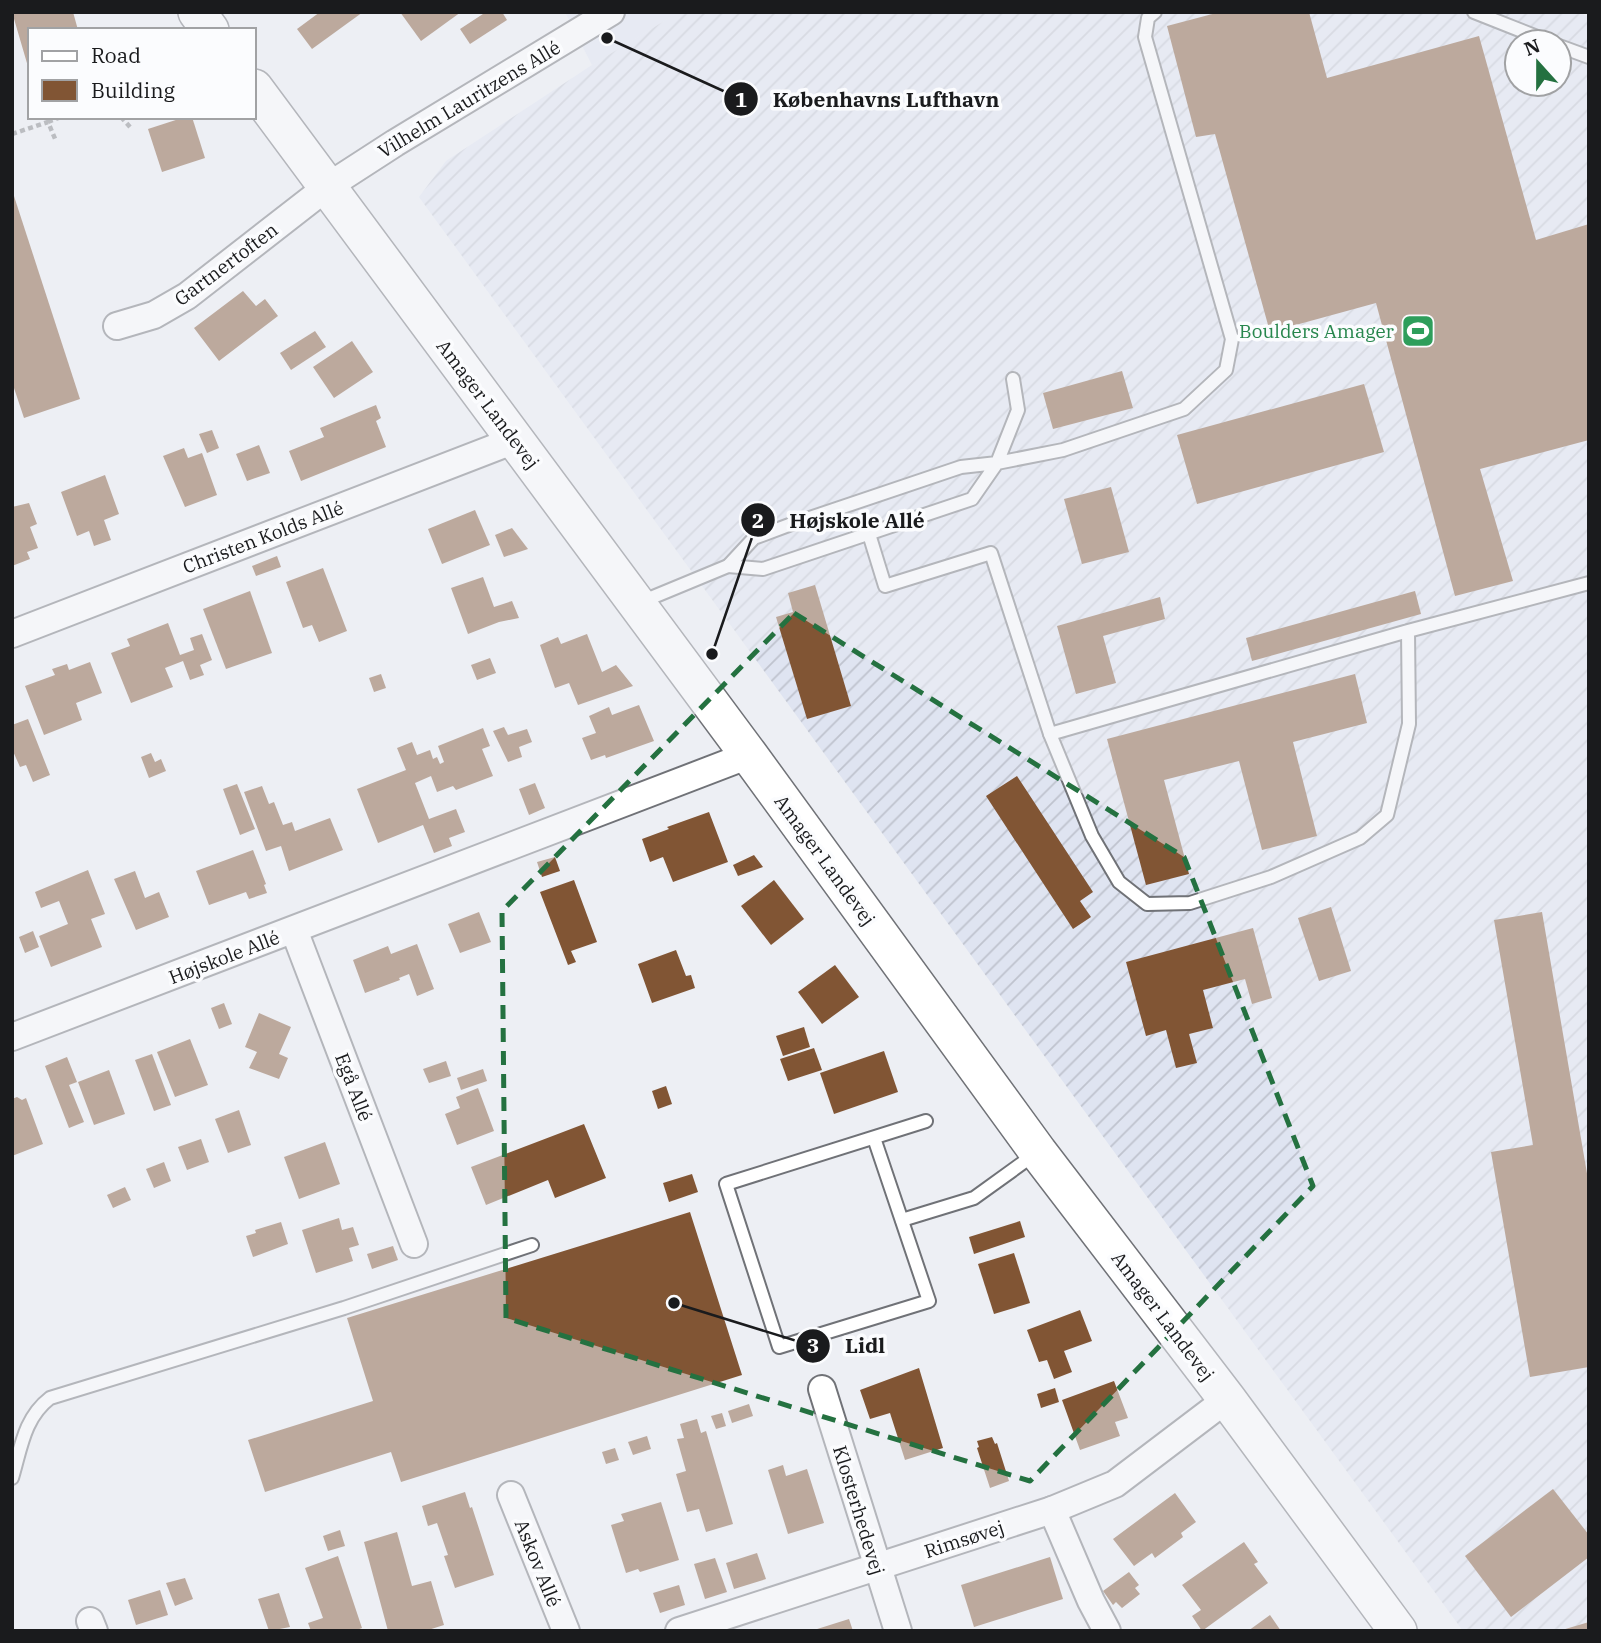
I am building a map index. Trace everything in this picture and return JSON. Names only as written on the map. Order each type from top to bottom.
[{"type":"street","points":[[197,12],[209,28]]},
{"type":"street","name":"Vilhelm Lauritzens Allé","points":[[327,187],[394,143],[611,12]]},
{"type":"street","name":"Amager Landevej","points":[[256,91],[749,755],[1038,1152],[1227,1399],[1398,1631]]},
{"type":"street","name":"Gartnertoften","points":[[117,326],[154,315],[187,296],[327,187]]},
{"type":"street","name":"Christen Kolds Allé","points":[[12,634],[515,440]]},
{"type":"street","name":"Højskole Allé","points":[[12,1037],[749,755]]},
{"type":"street","name":"Egå Allé","points":[[293,930],[414,1244]]},
{"type":"street","name":"Klosterhedevej","points":[[822,1389],[898,1631]]},
{"type":"street","name":"Rimsøvej","points":[[678,1631],[1052,1510],[1115,1484],[1227,1399]]},
{"type":"street","name":"Askov Allé","points":[[511,1495],[566,1631]]},
{"type":"street","points":[[1052,1510],[1091,1601],[1107,1631]]},
{"type":"lane","points":[[636,604],[728,566],[754,538],[961,467],[998,463],[1063,450],[1184,409],[1227,370],[1232,339],[1145,37],[1148,18],[1155,12]]},
{"type":"lane","points":[[1474,12],[1515,28]]},
{"type":"lane","points":[[728,566],[763,569],[972,499],[998,463],[1018,410],[1013,379]]},
{"type":"lane","points":[[869,534],[885,586],[991,553],[1050,734],[1092,836],[1119,882],[1147,904],[1190,903],[1271,877],[1360,838],[1387,815],[1409,724],[1408,631]]},
{"type":"lane","points":[[1050,734],[1408,631],[1589,583]]},
{"type":"lane","points":[[874,1138],[929,1301],[779,1347],[726,1184],[926,1121]]},
{"type":"lane","points":[[902,1220],[974,1198],[1038,1152]]},
{"type":"lane","points":[[12,1478],[31,1417],[50,1398],[344,1308],[532,1245]]},
{"type":"path","points":[[12,134],[55,119]]},
{"type":"path","points":[[123,119],[130,127]]},
{"type":"path","points":[[47,122],[56,141]]},
{"type":"highlighted area","points":[[794,613],[1184,857],[1313,1186],[1030,1481],[506,1318],[502,911]]},
{"type":"shaded area","points":[[565,12],[679,12],[592,65]]},
{"type":"shaded area","points":[[679,12],[1577,12],[1589,17],[1589,1631],[1463,1631],[419,197],[446,161],[592,65]]},
{"type":"building","points":[[12,12],[73,12],[77,28],[28,28],[28,67]]},
{"type":"building","points":[[320,12],[363,12],[312,49],[297,29]]},
{"type":"building","points":[[400,12],[461,12],[421,41]]},
{"type":"building","points":[[486,12],[502,12],[507,20],[470,44],[460,29]]},
{"type":"building","points":[[1220,12],[1309,12],[1327,78],[1479,36],[1536,240],[1589,224],[1589,440],[1480,469],[1513,581],[1455,596],[1376,303],[1270,332],[1215,134],[1196,137],[1167,26]]},
{"type":"building","points":[[179,119],[193,119],[205,158],[162,172],[148,129]]},
{"type":"building","points":[[13,193],[80,399],[24,418],[12,382]]},
{"type":"building","points":[[243,291],[256,306],[265,299],[278,316],[219,361],[194,328]]},
{"type":"building","points":[[315,331],[326,347],[291,370],[280,353]]},
{"type":"building","points":[[352,341],[373,372],[334,398],[313,367]]},
{"type":"building","points":[[1122,371],[1133,408],[1053,429],[1043,393]]},
{"type":"building","points":[[1364,384],[1384,452],[1197,504],[1177,435]]},
{"type":"building","points":[[376,405],[381,418],[376,421],[386,447],[301,481],[289,451],[324,437],[320,428]]},
{"type":"building","points":[[212,430],[219,448],[207,453],[199,434]]},
{"type":"building","points":[[259,445],[270,473],[247,481],[236,454]]},
{"type":"building","points":[[184,448],[188,458],[202,453],[217,495],[185,507],[163,456]]},
{"type":"building","points":[[105,475],[119,514],[104,520],[111,540],[94,546],[89,531],[77,536],[61,492]]},
{"type":"building","points":[[1111,487],[1129,552],[1082,564],[1064,499]]},
{"type":"building","points":[[29,503],[37,524],[30,527],[38,548],[27,552],[30,559],[12,566],[12,507]]},
{"type":"building","points":[[475,510],[490,545],[442,564],[428,529]]},
{"type":"building","points":[[512,528],[528,549],[504,557],[495,535]]},
{"type":"building","points":[[277,556],[281,567],[256,576],[252,566]]},
{"type":"building","points":[[323,568],[347,631],[319,642],[312,625],[303,628],[286,582]]},
{"type":"building","points":[[483,577],[494,607],[512,601],[519,618],[499,622],[468,634],[451,588]]},
{"type":"building","points":[[815,585],[851,706],[807,719],[776,617],[793,612],[788,593]]},
{"type":"building","points":[[250,591],[272,653],[226,669],[203,609]]},
{"type":"building","points":[[1415,591],[1421,614],[1252,661],[1246,638]]},
{"type":"building","points":[[1160,597],[1165,619],[1103,636],[1116,683],[1076,694],[1057,626]]},
{"type":"building","points":[[168,623],[180,655],[194,650],[190,638],[202,634],[212,660],[200,665],[204,675],[190,680],[183,661],[165,668],[173,687],[131,703],[111,653],[130,646],[127,639]]},
{"type":"building","points":[[587,634],[602,672],[616,665],[633,686],[578,705],[569,683],[555,688],[540,645],[558,637],[561,644]]},
{"type":"building","points":[[490,658],[496,673],[477,680],[471,665]]},
{"type":"building","points":[[90,662],[102,693],[76,703],[82,720],[44,735],[25,686],[55,675],[52,669],[67,664],[69,670]]},
{"type":"building","points":[[381,674],[386,688],[374,692],[369,678]]},
{"type":"building","points":[[1355,674],[1367,723],[1293,742],[1317,836],[1262,850],[1239,761],[1164,780],[1189,874],[1146,885],[1107,739]]},
{"type":"building","points":[[639,705],[654,741],[606,758],[605,755],[591,760],[582,738],[596,733],[589,716],[609,707],[612,715]]},
{"type":"building","points":[[28,719],[50,775],[33,782],[26,765],[20,767],[12,749],[12,725]]},
{"type":"building","points":[[504,727],[508,735],[527,729],[532,742],[519,747],[522,757],[508,762],[493,731]]},
{"type":"building","points":[[483,728],[490,746],[482,749],[493,776],[456,790],[453,786],[437,792],[431,776],[415,783],[429,819],[456,809],[465,832],[449,838],[452,846],[434,853],[423,825],[378,843],[357,789],[406,770],[397,748],[412,742],[417,755],[430,750],[433,759],[437,757],[440,764],[444,762],[438,746]]},
{"type":"building","points":[[151,753],[155,762],[161,759],[166,771],[149,778],[141,757]]},
{"type":"building","points":[[1017,776],[1093,892],[1080,901],[1091,917],[1073,929],[986,796]]},
{"type":"building","points":[[535,783],[545,808],[529,815],[519,789]]},
{"type":"building","points":[[237,784],[255,829],[240,835],[223,789]]},
{"type":"building","points":[[262,786],[269,804],[274,802],[283,825],[292,822],[295,831],[330,818],[343,850],[289,871],[281,846],[266,851],[244,792]]},
{"type":"building","points":[[709,812],[728,862],[673,882],[663,857],[650,862],[642,839]]},
{"type":"building","points":[[253,850],[267,893],[249,899],[246,892],[209,905],[196,871]]},
{"type":"building","points":[[754,855],[763,867],[738,876],[733,865]]},
{"type":"building","points":[[555,857],[560,871],[542,877],[537,862]]},
{"type":"building","points":[[88,870],[105,914],[91,919],[102,947],[51,967],[39,936],[68,924],[59,901],[41,908],[35,892]]},
{"type":"building","points":[[135,871],[145,898],[159,892],[169,917],[136,930],[114,879]]},
{"type":"building","points":[[574,880],[597,942],[571,951],[576,962],[568,965],[540,892]]},
{"type":"building","points":[[774,880],[804,919],[771,945],[741,906]]},
{"type":"building","points":[[1331,907],[1351,971],[1319,981],[1298,918]]},
{"type":"building","points":[[479,912],[491,942],[460,953],[448,924]]},
{"type":"building","points":[[1542,912],[1589,1185],[1589,1367],[1530,1377],[1491,1152],[1533,1145],[1494,920]]},
{"type":"building","points":[[1253,928],[1272,998],[1252,1004],[1245,979],[1203,990],[1213,1028],[1189,1034],[1197,1063],[1176,1068],[1166,1030],[1146,1036],[1126,962]]},
{"type":"building","points":[[33,931],[39,947],[25,953],[19,937]]},
{"type":"building","points":[[417,944],[434,989],[417,996],[409,974],[365,993],[353,960],[388,946],[391,954]]},
{"type":"building","points":[[676,950],[686,976],[691,975],[695,988],[652,1003],[638,964]]},
{"type":"building","points":[[835,965],[859,997],[822,1024],[798,992]]},
{"type":"building","points":[[224,1003],[232,1024],[219,1029],[211,1008]]},
{"type":"building","points":[[259,1013],[291,1027],[279,1054],[288,1058],[279,1079],[249,1068],[257,1052],[245,1047]]},
{"type":"building","points":[[804,1027],[810,1047],[783,1056],[776,1036]]},
{"type":"building","points":[[190,1039],[208,1085],[175,1097],[157,1052]]},
{"type":"building","points":[[814,1048],[822,1070],[788,1081],[780,1059]]},
{"type":"building","points":[[884,1051],[898,1092],[834,1114],[820,1073]]},
{"type":"building","points":[[152,1054],[171,1105],[154,1111],[135,1060]]},
{"type":"building","points":[[67,1057],[77,1082],[69,1085],[84,1122],[69,1128],[45,1066]]},
{"type":"building","points":[[446,1061],[451,1076],[429,1083],[423,1069]]},
{"type":"building","points":[[483,1069],[487,1081],[461,1090],[457,1078]]},
{"type":"building","points":[[109,1070],[125,1114],[94,1125],[78,1082]]},
{"type":"building","points":[[666,1086],[672,1104],[658,1109],[652,1091]]},
{"type":"building","points":[[478,1088],[494,1131],[457,1145],[445,1114],[460,1108],[456,1097]]},
{"type":"building","points":[[17,1097],[22,1100],[26,1098],[43,1144],[12,1156],[12,1099]]},
{"type":"building","points":[[239,1110],[251,1145],[228,1153],[215,1119]]},
{"type":"building","points":[[584,1124],[606,1178],[555,1198],[548,1180],[486,1205],[471,1167]]},
{"type":"building","points":[[201,1139],[209,1162],[187,1170],[178,1147]]},
{"type":"building","points":[[325,1142],[340,1184],[299,1199],[284,1157]]},
{"type":"building","points":[[164,1162],[171,1181],[154,1188],[146,1169]]},
{"type":"building","points":[[692,1174],[698,1192],[669,1202],[663,1183]]},
{"type":"building","points":[[125,1187],[131,1200],[113,1208],[107,1195]]},
{"type":"building","points":[[690,1212],[742,1375],[401,1482],[391,1452],[265,1492],[248,1440],[373,1401],[347,1318]]},
{"type":"building","points":[[339,1218],[342,1230],[353,1227],[359,1245],[349,1248],[353,1261],[316,1273],[302,1230]]},
{"type":"building","points":[[1020,1221],[1025,1237],[974,1254],[969,1237]]},
{"type":"building","points":[[281,1222],[288,1244],[253,1257],[246,1236],[256,1233],[255,1230]]},
{"type":"building","points":[[393,1246],[398,1260],[372,1269],[367,1254]]},
{"type":"building","points":[[1014,1253],[1030,1303],[994,1314],[978,1264]]},
{"type":"building","points":[[1080,1310],[1092,1341],[1064,1351],[1072,1372],[1054,1379],[1047,1360],[1039,1362],[1027,1330]]},
{"type":"building","points":[[919,1368],[943,1448],[905,1460],[890,1413],[870,1419],[860,1390]]},
{"type":"building","points":[[1114,1381],[1128,1418],[1115,1422],[1120,1436],[1080,1450],[1062,1400]]},
{"type":"building","points":[[1055,1388],[1059,1402],[1041,1408],[1037,1394]]},
{"type":"building","points":[[749,1404],[753,1416],[732,1423],[728,1411]]},
{"type":"building","points":[[722,1413],[726,1426],[716,1429],[711,1416]]},
{"type":"building","points":[[697,1419],[701,1433],[706,1431],[733,1524],[706,1532],[699,1509],[687,1512],[676,1474],[686,1471],[677,1439],[684,1438],[680,1424]]},
{"type":"building","points":[[647,1436],[651,1449],[633,1455],[628,1442]]},
{"type":"building","points":[[992,1437],[995,1444],[997,1443],[1009,1481],[990,1488],[977,1441]]},
{"type":"building","points":[[615,1448],[619,1460],[606,1464],[602,1452]]},
{"type":"building","points":[[783,1465],[786,1476],[807,1469],[824,1523],[788,1534],[768,1470]]},
{"type":"building","points":[[1553,1489],[1589,1535],[1589,1557],[1511,1617],[1465,1556]]},
{"type":"building","points":[[465,1492],[494,1575],[455,1588],[437,1523],[428,1526],[422,1506]]},
{"type":"building","points":[[1175,1493],[1196,1522],[1181,1533],[1183,1537],[1155,1558],[1152,1553],[1134,1566],[1113,1539]]},
{"type":"building","points":[[661,1502],[679,1560],[640,1572],[638,1569],[626,1573],[611,1525],[624,1521],[621,1514]]},
{"type":"building","points":[[340,1530],[345,1546],[328,1551],[323,1536]]},
{"type":"building","points":[[397,1532],[412,1586],[431,1581],[444,1625],[425,1631],[388,1631],[364,1542]]},
{"type":"building","points":[[1244,1542],[1258,1562],[1254,1564],[1268,1583],[1202,1631],[1192,1616],[1201,1610],[1182,1585]]},
{"type":"building","points":[[757,1553],[766,1579],[734,1589],[726,1563]]},
{"type":"building","points":[[338,1556],[362,1628],[354,1631],[311,1631],[308,1623],[323,1618],[305,1568]]},
{"type":"building","points":[[1050,1557],[1063,1599],[974,1627],[961,1585]]},
{"type":"building","points":[[715,1558],[727,1592],[705,1599],[694,1564]]},
{"type":"building","points":[[1129,1572],[1139,1585],[1135,1588],[1140,1594],[1122,1608],[1116,1602],[1113,1605],[1103,1591]]},
{"type":"building","points":[[185,1578],[193,1599],[175,1606],[166,1583]]},
{"type":"building","points":[[679,1585],[685,1605],[660,1613],[653,1593]]},
{"type":"building","points":[[160,1590],[168,1615],[136,1625],[128,1600]]},
{"type":"building","points":[[279,1593],[290,1627],[269,1631],[258,1599]]},
{"type":"building","points":[[1270,1615],[1281,1631],[1248,1631]]},
{"type":"building","points":[[849,1619],[853,1631],[814,1631],[814,1630]]},
{"type":"building","points":[[1589,1622],[1589,1631],[1562,1630]]},
{"type":"place","name":"Københavns Lufthavn","points":[[607,38]]},
{"type":"place","name":"Boulders Amager","points":[[1418,331]]},
{"type":"place","name":"Højskole Allé","points":[[712,654]]},
{"type":"place","name":"Lidl","points":[[674,1303]]}]
